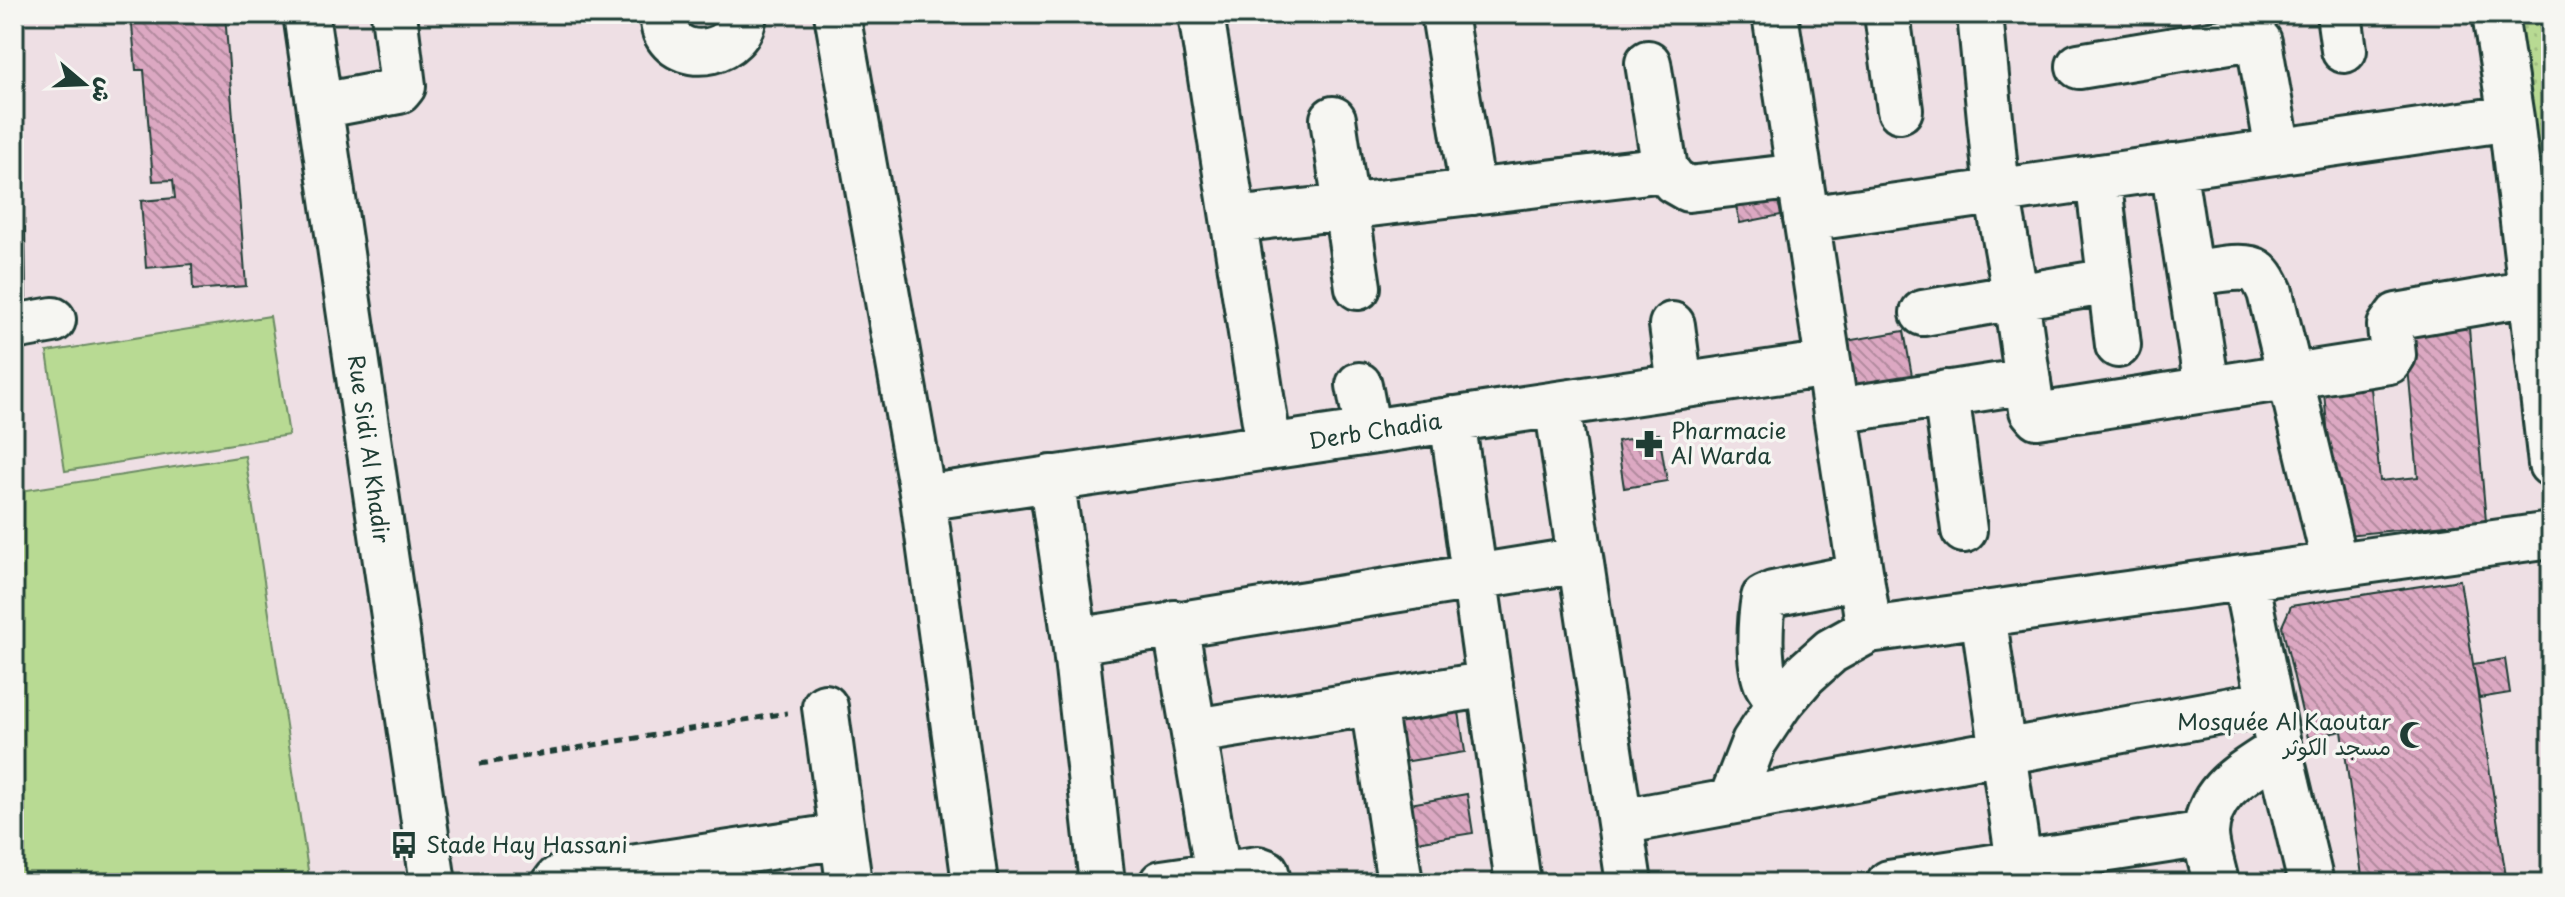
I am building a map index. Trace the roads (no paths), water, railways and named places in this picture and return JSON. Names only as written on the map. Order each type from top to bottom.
[{"type":"street","name":"Rue Sidi Al Khadir","points":[[306,14],[433,883]]},
{"type":"street","points":[[320,106],[399,91],[403,86],[394,14]]},
{"type":"street","points":[[662,14],[664,31],[673,43],[686,50],[703,51],[721,48],[737,37],[744,14]]},
{"type":"street","points":[[837,14],[923,498],[975,883]]},
{"type":"street","points":[[1201,14],[1269,447]]},
{"type":"street","points":[[1444,14],[1473,192]]},
{"type":"street","points":[[1775,14],[1869,630]]},
{"type":"street","points":[[1887,14],[1900,110]]},
{"type":"street","points":[[1980,14],[1997,192],[2033,413],[2037,416],[2392,360],[2390,326],[2397,316],[2531,293]]},
{"type":"street","points":[[2495,14],[2511,118],[2551,464]]},
{"type":"street","points":[[2079,66],[2253,37],[2259,42],[2278,151]]},
{"type":"street","points":[[1648,63],[1665,169],[1674,181],[1688,189],[1800,176]]},
{"type":"street","points":[[1806,219],[2511,118]]},
{"type":"street","points":[[1333,119],[1358,287]]},
{"type":"street","points":[[2173,166],[2207,388]]},
{"type":"street","points":[[1235,220],[1665,169]]},
{"type":"street","points":[[2098,177],[2118,345]]},
{"type":"street","points":[[2191,274],[2243,267],[2254,269],[2270,292],[2335,565]]},
{"type":"street","points":[[1923,313],[2110,281]]},
{"type":"street","points":[[1672,325],[1680,386]]},
{"type":"street","name":"Derb Chadia","points":[[923,498],[1828,364]]},
{"type":"street","points":[[1836,411],[2028,381]]},
{"type":"street","points":[[1359,385],[1368,432]]},
{"type":"street","points":[[1946,393],[1964,530]]},
{"type":"street","points":[[1557,404],[1629,883]]},
{"type":"street","points":[[1452,419],[1518,883]]},
{"type":"street","points":[[1051,478],[1075,641],[1102,883]]},
{"type":"street","points":[[1731,801],[1754,742],[1780,703],[1805,674],[1831,651],[1869,630],[2551,535]]},
{"type":"street","points":[[1075,641],[1580,560]]},
{"type":"street","points":[[1780,703],[1766,681],[1761,614],[1764,598],[1861,576]]},
{"type":"street","points":[[2245,578],[2279,749],[2311,883]]},
{"type":"street","points":[[1983,614],[2019,863]]},
{"type":"street","points":[[1175,623],[1218,874]]},
{"type":"street","points":[[1195,731],[1490,684]]},
{"type":"street","points":[[1373,703],[1400,883]]},
{"type":"street","points":[[1620,822],[2270,703]]},
{"type":"street","points":[[825,707],[849,883]]},
{"type":"street","points":[[2216,883],[2206,834],[2211,807],[2217,795],[2279,749]]},
{"type":"street","points":[[1889,883],[2206,834]]},
{"type":"street","points":[[555,883],[558,879],[842,836]]},
{"type":"street","points":[[1162,883],[1258,869],[1266,872],[1268,883]]},
{"type":"place","name":"Pharmacie Al Warda","points":[[1649,444]]},
{"type":"place","name":"Mosquée Al Kaoutar مسجد الكوثر","points":[[2413,735]]},
{"type":"place","name":"Stade Hay Hassani","points":[[404,845]]}]
